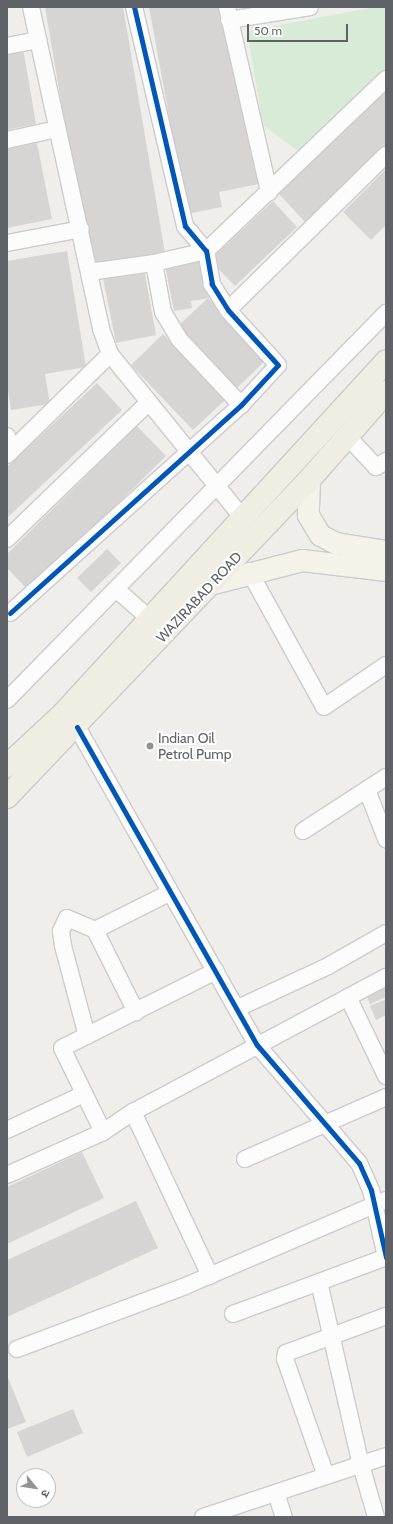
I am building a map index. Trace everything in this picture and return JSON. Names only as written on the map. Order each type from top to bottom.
[{"type":"highway","name":"WAZIRABAD ROAD","points":[[7,766],[63,714],[386,362]]},
{"type":"highway","name":"WAZIRABAD ROAD","points":[[7,797],[77,727],[349,438],[386,392]]},
{"type":"main road","points":[[309,480],[308,516],[320,535],[336,543],[386,551]]},
{"type":"main road","points":[[213,583],[249,571],[302,560],[386,570]]},
{"type":"street","points":[[31,7],[57,129],[81,229],[101,329],[110,354],[243,518]]},
{"type":"street","points":[[10,613],[241,406],[278,365],[228,310],[212,284],[206,251],[185,226],[134,7]]},
{"type":"street","points":[[269,192],[228,14],[310,7]]},
{"type":"street","points":[[7,46],[38,40]]},
{"type":"street","points":[[89,272],[154,263],[206,251],[386,78]]},
{"type":"street","points":[[7,140],[57,129]]},
{"type":"street","points":[[228,310],[386,155]]},
{"type":"street","points":[[7,243],[81,229]]},
{"type":"street","points":[[154,263],[163,312],[179,339],[241,406]]},
{"type":"street","points":[[7,700],[218,487],[386,313]]},
{"type":"street","points":[[8,453],[110,354]]},
{"type":"street","points":[[7,539],[149,402]]},
{"type":"street","points":[[7,436],[8,453]]},
{"type":"street","points":[[349,438],[376,467],[386,461]]},
{"type":"street","points":[[249,571],[324,707],[386,665]]},
{"type":"street","points":[[117,590],[150,620]]},
{"type":"street","points":[[77,727],[169,893],[238,1008],[257,1045],[327,1123],[359,1163],[371,1190],[379,1203],[386,1257],[233,1314]]},
{"type":"street","points":[[303,831],[386,777]]},
{"type":"street","points":[[367,790],[386,839]]},
{"type":"street","points":[[94,930],[169,893]]},
{"type":"street","points":[[88,1036],[62,931],[67,918],[94,930],[136,1012]]},
{"type":"street","points":[[238,1008],[328,966],[386,933]]},
{"type":"street","points":[[103,1132],[62,1048],[216,971]]},
{"type":"street","points":[[7,1175],[103,1132],[133,1112],[386,977]]},
{"type":"street","points":[[348,997],[386,1076]]},
{"type":"street","points":[[7,1130],[84,1094]]},
{"type":"street","points":[[245,1159],[386,1097]]},
{"type":"street","points":[[133,1112],[210,1276]]},
{"type":"street","points":[[17,1350],[210,1276],[379,1203]]},
{"type":"street","points":[[319,1282],[361,1465],[376,1517]]},
{"type":"street","points":[[326,1476],[285,1359],[286,1353],[332,1338],[386,1316]]},
{"type":"street","points":[[203,1517],[386,1456]]},
{"type":"street","points":[[276,1493],[284,1517]]},
{"type":"green space","points":[[375,7],[386,7],[386,71],[299,152],[263,125],[247,31]]},
{"type":"building","points":[[45,7],[123,7],[165,253],[89,266]]},
{"type":"building","points":[[149,7],[225,7],[259,184],[219,192],[222,207],[187,214]]},
{"type":"building","points":[[23,48],[36,124],[7,130],[7,51]]},
{"type":"building","points":[[386,89],[386,146],[306,223],[278,193]]},
{"type":"building","points":[[37,143],[52,219],[7,228],[7,149]]},
{"type":"building","points":[[386,169],[386,225],[371,240],[343,212]]},
{"type":"building","points":[[273,201],[297,227],[235,286],[210,260]]},
{"type":"building","points":[[67,251],[86,367],[45,374],[50,404],[11,410],[7,385],[7,261]]},
{"type":"building","points":[[201,260],[209,298],[191,301],[192,308],[174,311],[165,266]]},
{"type":"building","points":[[144,269],[156,335],[116,343],[103,278]]},
{"type":"building","points":[[208,298],[266,360],[237,388],[178,326]]},
{"type":"building","points":[[163,334],[225,400],[193,430],[131,365]]},
{"type":"building","points":[[97,383],[122,410],[7,518],[7,467]]},
{"type":"building","points":[[137,426],[166,456],[29,591],[7,568],[7,554]]},
{"type":"building","points":[[107,549],[121,563],[91,592],[77,578]]},
{"type":"building","points":[[386,980],[386,997],[370,1004],[364,990]]},
{"type":"building","points":[[386,999],[386,1015],[376,1020],[370,1006]]},
{"type":"building","points":[[82,1152],[104,1198],[7,1244],[7,1187]]},
{"type":"building","points":[[136,1201],[158,1248],[7,1317],[7,1260]]},
{"type":"building","points":[[7,1375],[26,1422],[7,1429]]},
{"type":"building","points":[[73,1409],[83,1433],[27,1457],[17,1432]]},
{"type":"cycle path","points":[[10,613],[241,405],[278,365],[228,310],[212,284],[206,251],[185,226],[134,7]]},
{"type":"cycle path","points":[[77,727],[257,1045],[359,1163],[371,1190],[386,1257]]},
{"type":"place","name":"Indian Oil Petrol Pump","points":[[150,746]]}]
